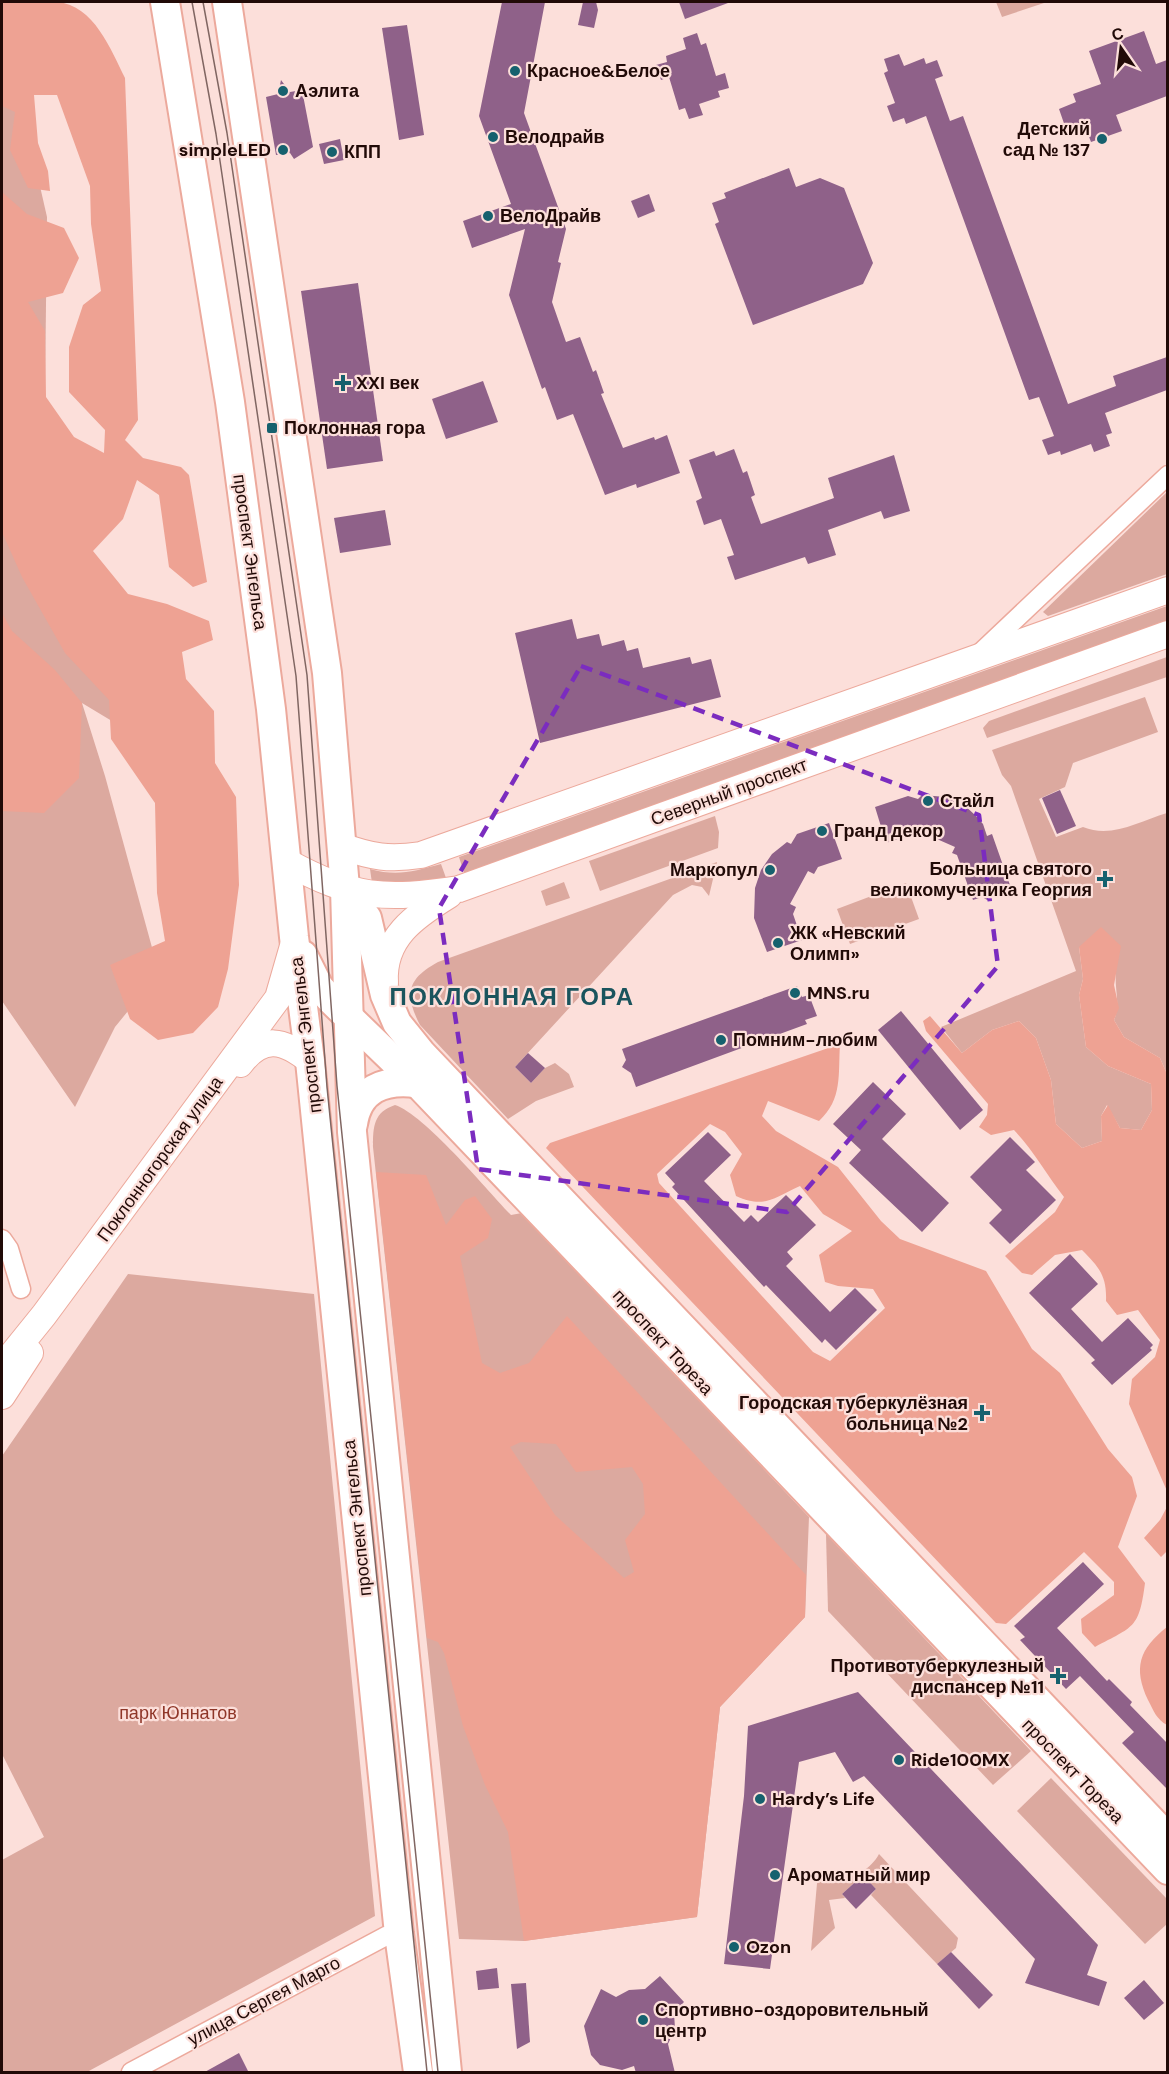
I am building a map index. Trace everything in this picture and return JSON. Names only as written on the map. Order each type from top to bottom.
[{"type":"main road","name":"проспект Энгельса","points":[[227,2],[327,673],[345,888],[352,1132],[447,2073]]},
{"type":"main road","name":"проспект Энгельса","points":[[165,6],[230,402],[271,709],[294,937],[310,1061],[399,1934],[418,2073]]},
{"type":"main road","points":[[341,846],[378,858],[394,859],[421,855],[1167,590]]},
{"type":"main road","name":"Северный проспект","points":[[287,862],[324,882],[369,894],[396,897],[459,889],[1167,634]]},
{"type":"main road","name":"проспект Тореза","points":[[345,888],[367,918],[385,995],[397,1023],[422,1054],[1167,1838]]},
{"type":"main road","points":[[385,995],[384,972],[389,949],[401,930],[418,914],[459,889]]},
{"type":"main road","name":"проспект Тореза","points":[[294,937],[319,987],[416,1083],[1167,1870]]},
{"type":"main road","name":"Поклонногорская улица","points":[[2,1367],[44,1315],[278,998],[287,974],[294,937]]},
{"type":"main road","name":"Поклонногорская улица","points":[[2,1396],[50,1324],[251,1049],[277,1043],[292,1047],[310,1061]]},
{"type":"main road","points":[[352,1132],[355,1113],[364,1097],[379,1085],[397,1080],[416,1083]]},
{"type":"main road","points":[[2,1355],[44,1315]]},
{"type":"main road","points":[[393,1873],[407,1878],[418,1876],[428,1869]]},
{"type":"street","points":[[975,658],[1167,475]]},
{"type":"street","points":[[2,1239],[9,1249],[21,1289]]},
{"type":"street","name":"улица Сергея Марго","points":[[131,2073],[386,1936],[399,1934]]},
{"type":"highlighted area","points":[[581,666],[979,815],[998,966],[787,1212],[478,1169],[439,908]]},
{"type":"green space","points":[[996,2],[1047,2],[1002,17]]},
{"type":"green space","points":[[2,20],[47,217],[45,391],[2,405]]},
{"type":"green space","points":[[1167,492],[1167,574],[1048,616],[1043,612]]},
{"type":"green space","points":[[2,496],[150,744],[82,703],[105,776],[159,973],[115,1027],[75,1107],[2,1001]]},
{"type":"green space","points":[[1167,606],[1167,624],[464,873],[459,857]]},
{"type":"green space","points":[[1167,657],[1167,677],[987,738],[983,728],[989,721]]},
{"type":"green space","points":[[1145,697],[1158,732],[1073,763],[1065,787],[1039,799],[1056,837],[1083,827],[1104,831],[1125,828],[1167,813],[1167,1074],[1160,1058],[1124,1037],[1114,1020],[1117,1008],[1116,971],[1079,947],[1083,979],[1079,995],[1086,1047],[1108,1066],[1151,1084],[1152,1110],[1141,1130],[1120,1128],[1107,1105],[1101,1116],[1102,1141],[1082,1148],[1056,1124],[1051,1080],[1036,1038],[1019,1021],[992,1030],[962,1053],[941,1027],[1076,971],[1011,786],[1002,775],[992,750]]},
{"type":"green space","points":[[715,816],[719,832],[718,848],[600,891],[589,861]]},
{"type":"green space","points":[[717,862],[709,896],[702,887],[692,885],[673,895],[515,1067],[531,1083],[545,1068],[555,1063],[569,1074],[574,1087],[536,1101],[508,1119],[420,1025],[410,996],[411,988],[420,975],[438,962]]},
{"type":"green space","points":[[441,864],[446,878],[413,884],[372,883],[370,869],[398,873]]},
{"type":"green space","points":[[564,882],[570,898],[546,906],[541,891]]},
{"type":"green space","points":[[906,883],[919,919],[850,944],[837,909]]},
{"type":"green space","points":[[395,1105],[408,1112],[438,1137],[511,1215],[522,1213],[809,1517],[805,1617],[720,1707],[697,1917],[524,1941],[459,1939],[373,1147],[376,1121],[383,1112]]},
{"type":"green space","name":"парк Юннатов","points":[[128,1274],[314,1294],[375,1916],[87,2072],[2,2072],[2,1860],[44,1837],[2,1754],[2,1456]]},
{"type":"green space","points":[[826,1534],[1031,1751],[993,1785],[828,1611]]},
{"type":"green space","points":[[1051,1778],[1167,1899],[1167,1924],[1145,1944],[1017,1811]]},
{"type":"green space","points":[[879,1854],[958,1938],[956,1948],[937,1964],[871,1895],[876,1889],[863,1875],[842,1894],[845,1898],[829,1900],[835,1928],[811,1951],[818,1872],[835,1878],[852,1876],[868,1868]]},
{"type":"shaded area","points":[[2,2],[57,2],[81,11],[100,31],[125,78],[138,420],[125,440],[143,458],[181,467],[189,475],[207,582],[193,587],[169,567],[159,495],[137,480],[123,519],[93,551],[128,594],[167,604],[209,621],[213,640],[182,652],[186,679],[214,711],[215,763],[236,797],[239,885],[228,969],[218,1007],[193,1033],[158,1040],[130,1019],[110,965],[165,941],[157,893],[155,803],[111,739],[109,700],[65,653],[22,577],[2,532],[2,192],[27,214],[64,228],[79,258],[63,293],[28,302],[45,331],[46,397],[74,437],[104,453],[105,430],[69,392],[69,347],[83,305],[101,291],[91,224],[90,186],[57,95],[34,95],[38,143],[48,171],[50,191],[28,188],[10,150],[15,112],[2,106]]},
{"type":"shaded area","points":[[2,613],[12,631],[55,670],[82,703],[79,778],[44,813],[2,811]]},
{"type":"shaded area","points":[[1101,927],[1121,946],[1114,985],[1119,1008],[1114,1020],[1124,1037],[1160,1058],[1167,1074],[1167,1491],[1129,1404],[1132,1379],[1155,1357],[1160,1340],[1138,1310],[1117,1315],[1106,1301],[1101,1272],[1082,1250],[1055,1255],[1032,1275],[1022,1273],[1005,1256],[1055,1212],[1064,1197],[1014,1130],[991,1135],[979,1127],[987,1115],[988,1104],[926,1031],[923,1021],[930,1016],[962,1053],[992,1030],[1019,1021],[1036,1038],[1051,1080],[1056,1124],[1082,1148],[1102,1141],[1101,1116],[1108,1105],[1120,1128],[1141,1130],[1152,1110],[1151,1084],[1108,1066],[1086,1047],[1079,995],[1083,979],[1079,947]]},
{"type":"shaded area","points":[[840,1044],[836,1095],[827,1113],[819,1121],[768,1101],[762,1116],[776,1131],[838,1167],[881,1221],[900,1239],[986,1271],[1032,1349],[1060,1373],[1108,1449],[1132,1477],[1137,1496],[1118,1547],[1145,1583],[1137,1618],[1126,1630],[1095,1647],[1082,1633],[1081,1619],[1114,1595],[1114,1582],[1084,1552],[1006,1624],[996,1623],[546,1148],[550,1143]],"holes":[[[710,1124],[725,1132],[742,1154],[730,1175],[736,1196],[762,1202],[800,1186],[823,1214],[852,1231],[819,1255],[825,1282],[838,1286],[873,1289],[885,1308],[830,1361],[813,1352],[659,1183],[657,1174]]]},
{"type":"shaded area","points":[[376,1172],[426,1175],[446,1225],[465,1200],[475,1196],[492,1219],[488,1238],[460,1256],[482,1363],[500,1373],[529,1363],[567,1316],[806,1575],[805,1617],[720,1707],[697,1917],[524,1941],[508,1832],[485,1785],[463,1726],[444,1653],[438,1642],[427,1638]],"holes":[[[521,1442],[556,1444],[576,1472],[632,1467],[643,1484],[645,1514],[625,1540],[634,1572],[624,1578],[555,1515],[510,1447]]]},
{"type":"shaded area","points":[[1167,1507],[1167,1551],[1161,1557],[1144,1538],[1160,1520]]},
{"type":"shaded area","points":[[1167,1627],[1167,1725],[1158,1717],[1148,1700],[1143,1689],[1140,1669],[1141,1660],[1150,1643]]},
{"type":"building","points":[[502,2],[545,2],[524,113],[566,229],[552,302],[566,342],[580,337],[593,372],[596,370],[604,393],[601,394],[623,448],[667,435],[680,473],[637,488],[636,484],[605,495],[573,414],[557,420],[545,387],[542,389],[509,295],[525,229],[472,248],[463,221],[511,204],[479,116]]},
{"type":"building","points":[[583,2],[596,2],[598,10],[594,28],[578,25]]},
{"type":"building","points":[[679,2],[727,2],[728,3],[685,19]]},
{"type":"building","points":[[407,25],[424,135],[399,140],[382,28]]},
{"type":"building","points":[[1144,31],[1156,64],[1167,60],[1167,96],[1116,115],[1122,131],[1091,142],[1085,126],[1067,132],[1059,109],[1076,102],[1073,94],[1101,84],[1089,51]]},
{"type":"building","points":[[697,33],[701,45],[706,43],[716,76],[725,73],[729,88],[718,91],[720,97],[699,104],[703,115],[689,119],[685,108],[679,110],[669,77],[661,80],[656,65],[667,62],[666,56],[686,49],[683,38]]},
{"type":"building","points":[[899,54],[904,66],[924,58],[926,64],[937,60],[943,76],[935,79],[950,121],[963,116],[1068,404],[1116,386],[1113,376],[1167,357],[1167,390],[1105,413],[1112,433],[1106,435],[1110,446],[1094,452],[1091,444],[1061,455],[1060,451],[1048,455],[1042,440],[1054,436],[1039,397],[1029,400],[926,116],[906,124],[904,118],[893,122],[887,106],[895,103],[884,73],[888,71],[884,59]]},
{"type":"building","points":[[281,80],[290,92],[302,90],[313,147],[294,159],[290,153],[276,155],[266,97],[278,94]]},
{"type":"building","name":"КПП","points":[[340,139],[344,160],[324,164],[319,144]]},
{"type":"building","points":[[789,168],[796,187],[820,178],[844,188],[873,263],[863,284],[753,325],[715,224],[719,222],[712,203],[726,198],[724,193]]},
{"type":"building","points":[[649,194],[655,211],[638,218],[631,201]]},
{"type":"building","name":"XXI век","points":[[358,283],[383,461],[327,469],[301,291]]},
{"type":"building","points":[[483,381],[498,422],[446,439],[432,399]]},
{"type":"building","points":[[734,449],[743,473],[747,471],[755,495],[751,497],[761,524],[834,498],[828,478],[894,455],[910,511],[884,519],[881,511],[828,530],[836,555],[808,564],[805,557],[735,580],[727,557],[734,555],[721,519],[704,525],[696,501],[702,498],[689,460],[714,451],[716,456]]},
{"type":"building","points":[[385,510],[391,545],[340,553],[334,518]]},
{"type":"building","points":[[572,619],[577,639],[599,634],[602,646],[624,640],[627,651],[638,648],[643,668],[690,657],[692,664],[711,659],[721,697],[540,743],[515,633]]},
{"type":"building","points":[[1060,790],[1076,826],[1057,834],[1042,798]]},
{"type":"building","points":[[922,795],[946,797],[962,803],[975,815],[983,824],[987,836],[992,834],[1011,888],[993,894],[989,901],[982,897],[973,900],[957,855],[952,853],[955,847],[921,832],[919,837],[912,834],[886,843],[875,807],[908,796],[918,799]]},
{"type":"building","points":[[829,823],[842,859],[818,867],[814,874],[808,871],[790,904],[796,907],[793,914],[802,940],[767,952],[754,918],[755,888],[761,870],[772,854],[787,842],[791,844],[797,834]]},
{"type":"building","points":[[797,986],[802,997],[809,995],[817,1016],[805,1020],[807,1024],[636,1087],[631,1073],[622,1067],[626,1060],[622,1049]]},
{"type":"building","points":[[901,1011],[983,1110],[960,1130],[878,1030]]},
{"type":"building","points":[[528,1053],[545,1068],[531,1083],[515,1067]]},
{"type":"building","points":[[873,1082],[906,1114],[882,1139],[949,1203],[922,1232],[849,1163],[861,1150],[833,1124]]},
{"type":"building","points":[[708,1132],[731,1155],[704,1181],[744,1222],[751,1215],[758,1222],[786,1195],[816,1225],[787,1252],[793,1259],[786,1266],[830,1312],[855,1288],[877,1310],[836,1350],[825,1339],[822,1343],[766,1285],[764,1287],[672,1187],[675,1184],[665,1173]]},
{"type":"building","points":[[1010,1137],[1035,1162],[1026,1170],[1056,1200],[1010,1244],[989,1223],[1002,1210],[970,1177]]},
{"type":"building","points":[[1070,1254],[1098,1284],[1071,1309],[1102,1342],[1128,1318],[1153,1345],[1150,1348],[1152,1350],[1112,1385],[1091,1363],[1095,1360],[1029,1293]]},
{"type":"building","points":[[1083,1562],[1104,1584],[1057,1628],[1107,1681],[1109,1679],[1132,1702],[1130,1705],[1167,1743],[1167,1789],[1122,1743],[1134,1732],[1080,1676],[1066,1689],[1020,1640],[1025,1637],[1014,1626]]},
{"type":"building","points":[[858,1692],[1098,1945],[1087,1975],[1107,1982],[1099,2006],[1025,1983],[1035,1959],[864,1776],[853,1782],[835,1752],[799,1762],[770,1969],[724,1964],[744,1796],[748,1726]]},
{"type":"building","points":[[863,1875],[876,1889],[856,1909],[842,1894]]},
{"type":"building","points":[[951,1952],[993,1995],[979,2009],[937,1964]]},
{"type":"building","points":[[497,1968],[499,1988],[478,1990],[476,1971]]},
{"type":"building","points":[[660,1976],[684,2002],[674,2012],[675,2029],[668,2044],[675,2073],[636,2073],[634,2066],[622,2070],[600,2065],[591,2055],[584,2026],[601,1989],[616,1997],[629,1990],[645,1989]]},
{"type":"building","points":[[1144,1980],[1164,2003],[1144,2020],[1124,1998]]},
{"type":"building","points":[[526,1983],[530,2042],[517,2049],[511,1984]]},
{"type":"building","points":[[239,2053],[249,2073],[203,2073]]},
{"type":"tram line","points":[[192,2],[216,134],[296,676],[327,1087],[427,2072]]},
{"type":"tram line","points":[[203,2],[227,133],[307,675],[337,1086],[438,2072]]},
{"type":"place","name":"Красное&Белое","points":[[515,71]]},
{"type":"place","name":"Аэлита","points":[[283,91]]},
{"type":"place","name":"Велодрайв","points":[[493,137]]},
{"type":"place","name":"Детский сад № 137","points":[[1102,139]]},
{"type":"place","name":"simpleLED","points":[[283,150]]},
{"type":"place","name":"КПП","points":[[332,152]]},
{"type":"place","name":"ВелоДрайв","points":[[488,216]]},
{"type":"place","name":"XXI век","points":[[343,383]]},
{"type":"place","name":"Поклонная гора","points":[[272,428]]},
{"type":"place","name":"Стайл","points":[[928,801]]},
{"type":"place","name":"Гранд декор","points":[[822,831]]},
{"type":"place","name":"Маркопул","points":[[770,870]]},
{"type":"place","name":"Больница святого великомученика Георгия","points":[[1105,879]]},
{"type":"place","name":"ЖК «Невский Олимп»","points":[[778,943]]},
{"type":"place","name":"MNS.ru","points":[[795,993]]},
{"type":"place","name":"Помним-любим","points":[[721,1040]]},
{"type":"place","name":"Городская туберкулёзная больница №2","points":[[982,1413]]},
{"type":"place","name":"Противотуберкулезный диспансер №11","points":[[1058,1676]]},
{"type":"place","name":"Ride100MX","points":[[899,1760]]},
{"type":"place","name":"Hardy’s Life","points":[[760,1799]]},
{"type":"place","name":"Ароматный мир","points":[[775,1875]]},
{"type":"place","name":"Ozon","points":[[734,1947]]},
{"type":"place","name":"Спортивно-оздоровительный центр","points":[[643,2020]]},
{"type":"district","name":"ПОКЛОННАЯ ГОРА","points":[[512,997]]}]
